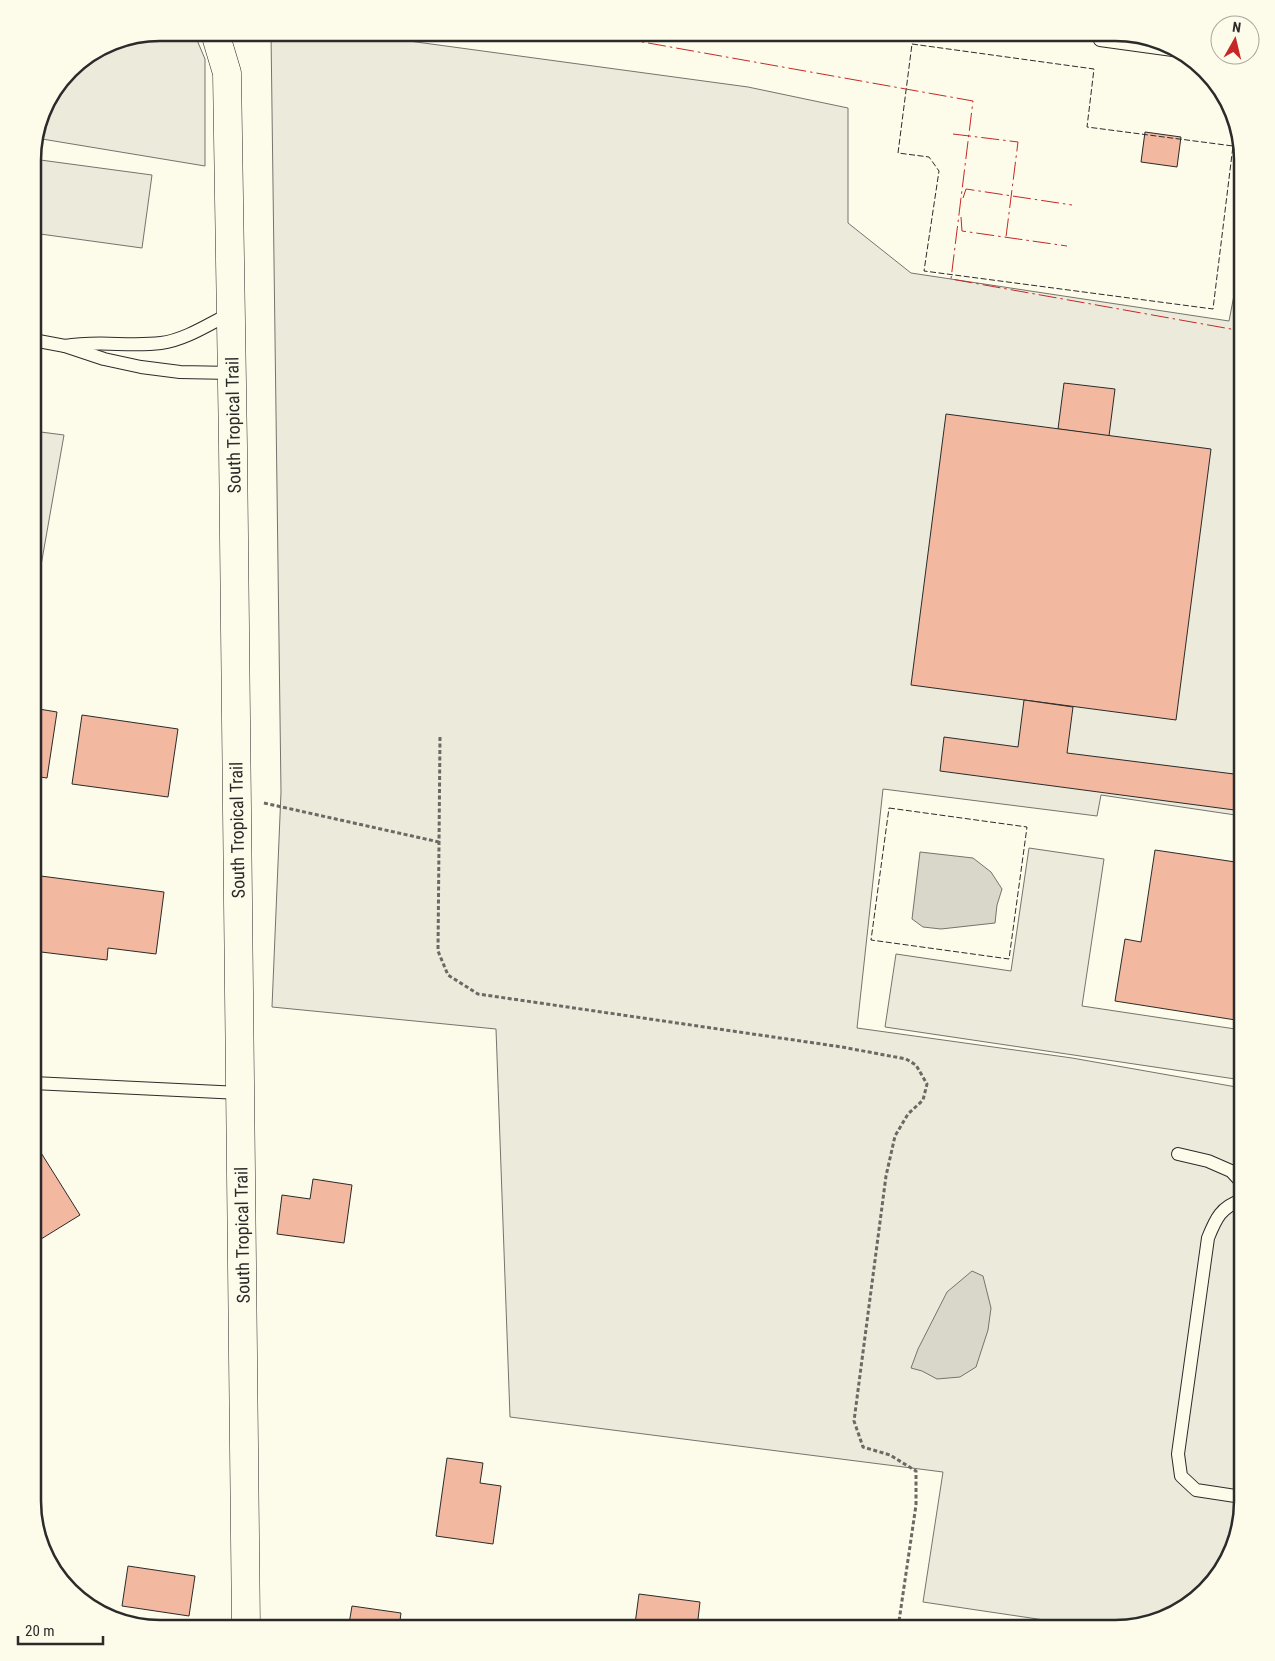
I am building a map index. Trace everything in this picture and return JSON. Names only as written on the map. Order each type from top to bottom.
[{"type":"street","name":"South Tropical Trail","points":[[218,42],[227,73],[246,1620]]},
{"type":"lane","points":[[1116,42],[1143,45]]},
{"type":"lane","points":[[65,346],[83,342],[161,343],[187,336],[231,313]]},
{"type":"lane","points":[[42,342],[65,346],[104,359],[141,367],[180,372],[232,373]]},
{"type":"lane","points":[[41,1083],[240,1093]]},
{"type":"lane","points":[[1178,1154],[1208,1161],[1234,1174]]},
{"type":"lane","points":[[1234,1203],[1216,1217],[1208,1238],[1178,1454],[1181,1476],[1196,1490],[1234,1496]]},
{"type":"path","points":[[440,737],[438,951],[448,975],[478,994],[842,1047],[906,1059],[916,1065],[927,1084],[923,1100],[908,1114],[896,1136],[886,1176],[854,1421],[863,1447],[890,1455],[916,1471],[916,1505],[899,1620]]},
{"type":"path","points":[[237,797],[439,842]]},
{"type":"shaded area","points":[[153,42],[198,42],[205,59],[205,166],[43,139],[50,115],[61,94],[76,76],[94,61],[115,50],[130,45]]},
{"type":"shaded area","points":[[271,42],[416,42],[748,87],[848,108],[848,223],[911,273],[1229,321],[1234,295],[1234,815],[1101,795],[1097,816],[883,789],[857,1028],[1072,1058],[1234,1087],[1233,1516],[1225,1546],[1218,1560],[1199,1585],[1181,1600],[1153,1613],[1130,1619],[1114,1620],[1044,1620],[923,1602],[943,1472],[510,1417],[496,1029],[272,1007],[281,792]]},
{"type":"shaded area","points":[[42,160],[152,175],[142,248],[42,234]]},
{"type":"shaded area","points":[[42,432],[64,435],[42,562]]},
{"type":"shaded area","points":[[1029,848],[1104,859],[1082,1006],[1234,1029],[1234,1079],[885,1027],[896,954],[1011,971]]},
{"type":"shaded area","points":[[920,852],[973,858],[991,872],[1002,889],[997,905],[995,923],[941,929],[923,927],[912,919]]},
{"type":"shaded area","points":[[972,1271],[983,1276],[991,1308],[988,1330],[976,1367],[960,1377],[937,1379],[922,1371],[911,1368],[918,1349],[947,1292]]},
{"type":"building","points":[[1145,132],[1181,137],[1177,167],[1141,162]]},
{"type":"building","points":[[1064,383],[1115,389],[1109,436],[1058,429]]},
{"type":"building","points":[[946,414],[1211,449],[1176,720],[911,685]]},
{"type":"building","points":[[1024,700],[1073,707],[1067,753],[1234,774],[1234,810],[940,771],[944,737],[1018,747]]},
{"type":"building","points":[[42,709],[57,712],[47,778],[42,777]]},
{"type":"building","points":[[82,715],[178,729],[168,797],[72,784]]},
{"type":"building","points":[[1155,850],[1234,862],[1234,1020],[1115,1001],[1125,939],[1141,942]]},
{"type":"building","points":[[41,876],[164,892],[156,954],[108,948],[107,960],[41,952]]},
{"type":"building","points":[[41,1153],[80,1215],[41,1239]]},
{"type":"building","points":[[313,1179],[352,1185],[344,1243],[277,1234],[282,1195],[310,1199]]},
{"type":"building","points":[[447,1458],[483,1463],[480,1483],[501,1486],[493,1544],[436,1536]]},
{"type":"building","points":[[128,1566],[195,1576],[189,1616],[122,1606]]},
{"type":"building","points":[[639,1594],[700,1602],[698,1620],[636,1620]]},
{"type":"building","points":[[352,1606],[401,1613],[400,1620],[350,1620]]},
{"type":"fence","points":[[912,44],[1094,69],[1087,127],[1233,146],[1213,309],[924,271],[939,171],[929,157],[898,153],[912,44]]},
{"type":"fence","points":[[889,808],[1027,827],[1009,959],[871,940],[889,808]]},
{"type":"power","points":[[642,42],[973,101],[951,279],[1234,330]]},
{"type":"power","points":[[953,134],[1018,142],[1006,237]]},
{"type":"power","points":[[963,198],[966,189],[1072,205]]},
{"type":"power","points":[[961,217],[962,231],[1067,246]]}]
